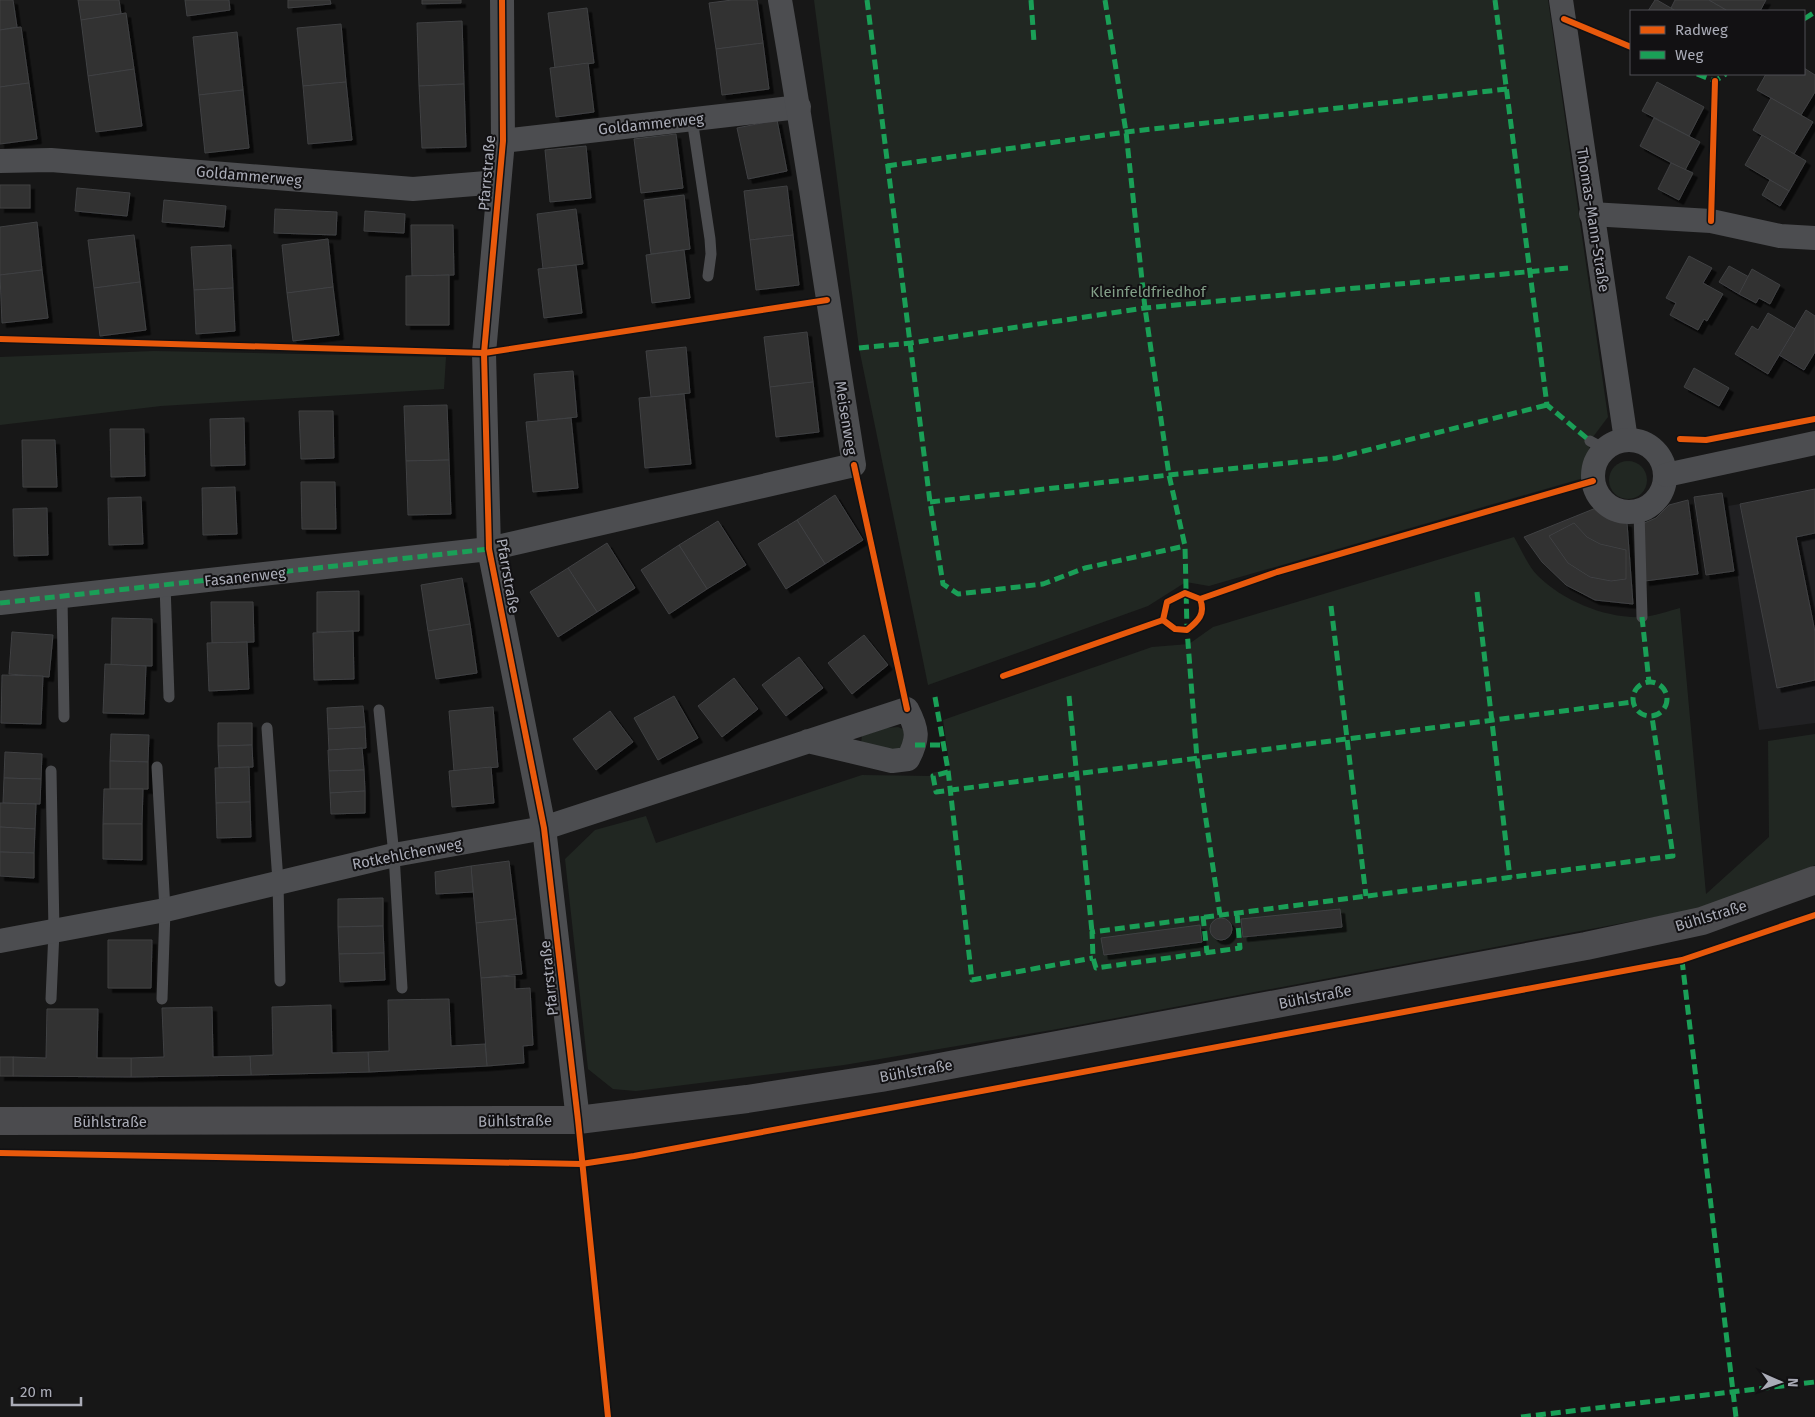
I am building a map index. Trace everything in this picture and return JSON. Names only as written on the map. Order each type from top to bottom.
[{"type":"main road","name":"Bühlstraße","points":[[0,1121],[578,1120],[747,1099],[881,1078],[1586,946],[1702,921],[1815,880]]},
{"type":"street","name":"Pfarrstraße","points":[[502,0],[503,141],[484,353],[489,549],[544,828],[578,1120]]},
{"type":"street","name":"Meisenweg","points":[[489,549],[854,465],[827,300],[799,107],[780,0]]},
{"type":"street","name":"Thomas-Mann-Straße","points":[[1561,0],[1591,214],[1607,443]]},
{"type":"street","name":"Goldammerweg","points":[[503,141],[799,107]]},
{"type":"street","name":"Goldammerweg","points":[[0,161],[51,160],[413,189],[499,182]]},
{"type":"street","points":[[1591,214],[1711,221],[1780,236],[1815,238]]},
{"type":"street","points":[[1637,440],[1656,451],[1665,466],[1666,475],[1664,487],[1658,498],[1650,507],[1639,512],[1620,512],[1603,502],[1593,482],[1593,470],[1607,443],[1637,440]]},
{"type":"street","points":[[1666,475],[1815,443]]},
{"type":"street","name":"Fasanenweg","points":[[0,603],[489,549]]},
{"type":"street","name":"Rotkehlchenweg","points":[[0,941],[165,910],[278,881],[394,855],[544,828],[808,741],[915,706],[915,745],[908,759],[892,761],[808,741]]},
{"type":"lane","points":[[692,120],[710,239],[711,254],[708,276]]},
{"type":"lane","points":[[1639,512],[1642,617]]},
{"type":"lane","points":[[165,586],[168,697]]},
{"type":"lane","points":[[62,597],[64,717]]},
{"type":"lane","points":[[379,710],[394,855],[402,988]]},
{"type":"lane","points":[[267,728],[278,881],[280,981]]},
{"type":"lane","points":[[157,767],[165,910],[162,999]]},
{"type":"lane","points":[[51,771],[54,932],[51,999]]},
{"type":"shaded area","points":[[1815,491],[1815,723],[1759,730],[1728,506]]},
{"type":"green space","name":"Kleinfeldfriedhof","points":[[814,0],[1548,0],[1608,417],[1590,441],[1587,477],[1209,586],[1186,582],[1148,606],[928,685],[859,348]]},
{"type":"green space","points":[[154,351],[446,357],[444,389],[161,406],[0,425],[0,357]]},
{"type":"green space","points":[[1628,461],[1635,462],[1641,467],[1646,473],[1646,487],[1641,493],[1635,498],[1628,499],[1621,498],[1615,493],[1610,487],[1609,480],[1610,473],[1615,467],[1621,462]]},
{"type":"green space","points":[[1514,537],[1538,576],[1560,593],[1586,607],[1629,617],[1657,615],[1680,608],[1706,894],[1769,837],[1768,741],[1815,734],[1815,865],[1797,874],[1714,906],[1052,1030],[844,1065],[636,1091],[613,1089],[588,1069],[565,859],[595,830],[646,816],[656,843],[862,775],[930,776],[931,773],[950,769],[943,720],[1152,647],[1189,644],[1213,627]]},
{"type":"green space","points":[[898,727],[905,730],[904,746],[894,751],[861,743],[862,736],[886,728]]},
{"type":"building","points":[[0,0],[13,0],[17,27],[0,30]]},
{"type":"building","points":[[78,0],[119,0],[121,14],[81,20]]},
{"type":"building","points":[[185,0],[229,0],[230,10],[187,16]]},
{"type":"building","points":[[288,0],[330,0],[331,4],[288,8]]},
{"type":"building","points":[[422,0],[461,0],[461,3],[422,4]]},
{"type":"building","points":[[732,0],[757,0],[763,43],[716,49],[709,3]]},
{"type":"building","points":[[1655,0],[1657,0],[1674,10],[1649,10]]},
{"type":"building","points":[[1675,0],[1709,0],[1726,10],[1674,10],[1671,8]]},
{"type":"building","points":[[1709,0],[1766,0],[1761,10],[1726,10]]},
{"type":"building","points":[[587,8],[594,63],[555,68],[548,13]]},
{"type":"building","points":[[126,13],[134,69],[88,76],[81,20]]},
{"type":"building","points":[[462,21],[464,84],[419,86],[417,23]]},
{"type":"building","points":[[341,24],[346,82],[303,86],[297,28]]},
{"type":"building","points":[[21,27],[29,83],[0,87],[0,30]]},
{"type":"building","points":[[237,32],[243,90],[199,95],[193,37]]},
{"type":"building","points":[[763,43],[769,89],[722,95],[716,49]]},
{"type":"building","points":[[588,63],[594,112],[556,117],[550,68]]},
{"type":"building","points":[[134,69],[142,126],[96,132],[88,76]]},
{"type":"building","points":[[1805,69],[1815,75],[1815,92],[1801,115],[1757,90],[1765,75],[1805,75]]},
{"type":"building","points":[[346,82],[352,140],[308,144],[303,86]]},
{"type":"building","points":[[1657,82],[1704,107],[1689,136],[1642,111]]},
{"type":"building","points":[[29,83],[37,139],[0,144],[0,87]]},
{"type":"building","points":[[464,84],[466,147],[422,148],[419,86]]},
{"type":"building","points":[[243,90],[249,148],[205,153],[199,95]]},
{"type":"building","points":[[1771,98],[1813,122],[1794,154],[1753,130]]},
{"type":"building","points":[[1654,118],[1700,142],[1685,170],[1640,146]]},
{"type":"building","points":[[777,120],[787,171],[748,179],[737,128]]},
{"type":"building","points":[[676,134],[683,188],[641,193],[634,139]]},
{"type":"building","points":[[1762,135],[1806,161],[1789,191],[1745,165]]},
{"type":"building","points":[[586,146],[591,198],[550,202],[545,150]]},
{"type":"building","points":[[1671,163],[1693,173],[1679,200],[1658,189]]},
{"type":"building","points":[[1770,180],[1789,191],[1780,206],[1762,195]]},
{"type":"building","points":[[0,185],[30,185],[30,208],[0,208]]},
{"type":"building","points":[[787,186],[793,235],[750,240],[744,191]]},
{"type":"building","points":[[77,188],[130,193],[127,216],[75,211]]},
{"type":"building","points":[[684,195],[690,249],[651,254],[644,200]]},
{"type":"building","points":[[164,200],[226,206],[224,227],[162,222]]},
{"type":"building","points":[[275,209],[337,212],[336,235],[274,233]]},
{"type":"building","points":[[576,209],[583,264],[543,269],[537,214]]},
{"type":"building","points":[[365,211],[405,214],[404,233],[364,231]]},
{"type":"building","points":[[37,222],[42,270],[0,275],[0,227]]},
{"type":"building","points":[[411,225],[453,225],[454,275],[412,276]]},
{"type":"building","points":[[134,235],[140,282],[94,288],[88,240]]},
{"type":"building","points":[[793,235],[799,285],[756,290],[750,240]]},
{"type":"building","points":[[328,239],[333,287],[287,293],[282,245]]},
{"type":"building","points":[[231,245],[233,288],[194,290],[191,247]]},
{"type":"building","points":[[684,250],[690,298],[652,303],[646,255]]},
{"type":"building","points":[[1689,256],[1712,268],[1703,283],[1723,294],[1707,321],[1704,319],[1698,330],[1670,315],[1676,303],[1666,298]]},
{"type":"building","points":[[576,265],[582,313],[544,318],[538,269]]},
{"type":"building","points":[[1729,266],[1749,277],[1739,294],[1719,282]]},
{"type":"building","points":[[1752,269],[1780,285],[1770,304],[1759,298],[1756,303],[1739,294]]},
{"type":"building","points":[[42,270],[48,318],[2,323],[0,275]]},
{"type":"building","points":[[449,275],[449,325],[406,325],[406,276]]},
{"type":"building","points":[[140,282],[146,330],[100,336],[94,288]]},
{"type":"building","points":[[333,287],[339,335],[293,341],[287,293]]},
{"type":"building","points":[[233,288],[235,331],[196,334],[194,290]]},
{"type":"building","points":[[1806,310],[1815,316],[1815,352],[1804,370],[1779,355]]},
{"type":"building","points":[[1768,313],[1795,329],[1768,374],[1735,354],[1752,326],[1758,330]]},
{"type":"building","points":[[807,332],[813,382],[770,387],[764,337]]},
{"type":"building","points":[[686,347],[690,393],[651,397],[646,351]]},
{"type":"building","points":[[1694,368],[1729,388],[1719,406],[1684,387]]},
{"type":"building","points":[[573,371],[577,417],[538,421],[534,374]]},
{"type":"building","points":[[813,382],[819,432],[776,437],[770,387]]},
{"type":"building","points":[[684,394],[691,464],[645,468],[639,398]]},
{"type":"building","points":[[447,405],[449,460],[406,461],[404,406]]},
{"type":"building","points":[[299,411],[333,411],[334,458],[301,459]]},
{"type":"building","points":[[244,418],[245,465],[211,466],[210,419]]},
{"type":"building","points":[[571,418],[578,488],[533,492],[526,422]]},
{"type":"building","points":[[110,429],[144,429],[145,476],[111,477]]},
{"type":"building","points":[[22,440],[55,440],[57,487],[23,487]]},
{"type":"building","points":[[449,460],[451,514],[408,515],[406,461]]},
{"type":"building","points":[[301,482],[335,482],[336,529],[302,529]]},
{"type":"building","points":[[235,487],[237,534],[203,535],[202,488]]},
{"type":"building","points":[[1815,489],[1815,533],[1796,537],[1815,632],[1815,680],[1777,688],[1740,504]]},
{"type":"building","points":[[1722,493],[1734,571],[1706,575],[1694,497]]},
{"type":"building","points":[[835,495],[863,540],[825,564],[797,520]]},
{"type":"building","points":[[141,497],[143,544],[109,545],[108,498]]},
{"type":"building","points":[[1688,500],[1698,574],[1645,581],[1642,524],[1656,518],[1669,505]]},
{"type":"building","points":[[47,508],[48,555],[14,556],[13,509]]},
{"type":"building","points":[[1596,508],[1605,515],[1627,523],[1633,604],[1595,600],[1566,585],[1542,562],[1524,537]]},
{"type":"building","points":[[797,520],[825,564],[786,589],[758,544]]},
{"type":"building","points":[[718,521],[746,565],[707,589],[679,545]]},
{"type":"building","points":[[1574,523],[1587,537],[1600,544],[1626,550],[1626,579],[1611,581],[1590,577],[1568,563],[1549,536]]},
{"type":"building","points":[[607,543],[635,588],[597,612],[568,568]]},
{"type":"building","points":[[679,545],[707,589],[669,614],[641,570]]},
{"type":"building","points":[[568,568],[597,612],[558,637],[530,592]]},
{"type":"building","points":[[462,578],[470,624],[428,631],[421,585]]},
{"type":"building","points":[[359,591],[359,631],[317,632],[317,592]]},
{"type":"building","points":[[211,602],[253,602],[254,642],[212,643]]},
{"type":"building","points":[[112,618],[152,619],[152,666],[111,665]]},
{"type":"building","points":[[470,624],[477,673],[436,679],[428,631]]},
{"type":"building","points":[[353,631],[354,679],[314,680],[313,633]]},
{"type":"building","points":[[12,632],[53,635],[49,677],[9,674]]},
{"type":"building","points":[[864,635],[888,665],[852,694],[828,663]]},
{"type":"building","points":[[247,642],[249,689],[209,691],[207,643]]},
{"type":"building","points":[[799,657],[823,688],[786,716],[762,685]]},
{"type":"building","points":[[105,664],[146,666],[144,714],[103,713]]},
{"type":"building","points":[[2,675],[43,676],[41,724],[1,723]]},
{"type":"building","points":[[734,678],[758,709],[722,737],[698,706]]},
{"type":"building","points":[[674,696],[698,738],[658,760],[634,718]]},
{"type":"building","points":[[363,706],[365,727],[328,729],[327,708]]},
{"type":"building","points":[[493,707],[498,767],[454,771],[449,711]]},
{"type":"building","points":[[610,711],[633,742],[596,770],[573,739]]},
{"type":"building","points":[[218,723],[252,723],[252,745],[218,746]]},
{"type":"building","points":[[365,727],[366,748],[329,750],[328,729]]},
{"type":"building","points":[[111,734],[149,735],[148,762],[110,761]]},
{"type":"building","points":[[252,745],[253,767],[219,768],[218,746]]},
{"type":"building","points":[[362,748],[364,770],[329,771],[328,750]]},
{"type":"building","points":[[5,752],[42,754],[41,779],[4,778]]},
{"type":"building","points":[[110,761],[148,762],[148,789],[110,789]]},
{"type":"building","points":[[249,767],[250,802],[216,803],[215,768]]},
{"type":"building","points":[[491,767],[494,803],[452,807],[449,771]]},
{"type":"building","points":[[364,770],[365,791],[330,793],[329,771]]},
{"type":"building","points":[[4,778],[41,779],[40,804],[3,803]]},
{"type":"building","points":[[104,789],[143,789],[142,824],[103,824]]},
{"type":"building","points":[[365,791],[365,813],[331,814],[330,793]]},
{"type":"building","points":[[250,802],[251,837],[217,838],[216,803]]},
{"type":"building","points":[[0,803],[36,804],[35,829],[0,827]]},
{"type":"building","points":[[103,824],[142,824],[142,860],[103,859]]},
{"type":"building","points":[[0,827],[35,829],[34,853],[0,852]]},
{"type":"building","points":[[0,852],[34,853],[34,878],[0,876]]},
{"type":"building","points":[[509,861],[516,919],[476,923],[471,866]]},
{"type":"building","points":[[471,866],[473,892],[436,894],[435,872]]},
{"type":"building","points":[[383,898],[383,926],[338,927],[338,899]]},
{"type":"building","points":[[1340,909],[1342,927],[1243,937],[1241,919]]},
{"type":"building","points":[[1221,918],[1229,921],[1232,929],[1229,937],[1221,940],[1213,937],[1210,929],[1213,921]]},
{"type":"building","points":[[516,919],[522,974],[481,978],[476,923]]},
{"type":"building","points":[[1200,925],[1202,942],[1104,955],[1101,938]]},
{"type":"building","points":[[383,926],[384,953],[339,954],[338,927]]},
{"type":"building","points":[[108,940],[152,940],[151,988],[108,988]]},
{"type":"building","points":[[384,953],[385,980],[340,982],[339,954]]},
{"type":"building","points":[[515,976],[515,989],[530,988],[533,1045],[523,1046],[524,1063],[487,1066],[481,978]]},
{"type":"building","points":[[449,999],[451,1046],[485,1044],[487,1066],[369,1072],[368,1052],[389,1051],[388,1000]]},
{"type":"building","points":[[331,1005],[332,1053],[368,1052],[369,1072],[251,1075],[250,1056],[273,1055],[272,1007]]},
{"type":"building","points":[[212,1007],[213,1057],[250,1056],[251,1075],[131,1077],[131,1058],[164,1057],[162,1008]]},
{"type":"building","points":[[47,1009],[98,1009],[97,1058],[131,1058],[131,1077],[13,1076],[13,1057],[46,1058]]},
{"type":"building","points":[[0,1057],[13,1057],[13,1076],[0,1076]]},
{"type":"marked path","points":[[867,0],[930,502],[943,584],[958,594],[1043,584],[1085,568],[1185,546]]},
{"type":"marked path","points":[[1031,0],[1034,42]]},
{"type":"marked path","points":[[1105,0],[1126,132],[1145,308],[1169,475],[1185,546],[1187,630],[1197,759],[1220,915]]},
{"type":"marked path","points":[[1495,0],[1547,405],[1590,441]]},
{"type":"marked path","points":[[1805,18],[1815,12]]},
{"type":"marked path","points":[[1700,75],[1715,81],[1724,75]]},
{"type":"marked path","points":[[887,166],[1126,132],[1507,89]]},
{"type":"marked path","points":[[859,348],[911,343],[1145,308],[1568,268]]},
{"type":"marked path","points":[[930,502],[1336,458],[1547,405]]},
{"type":"marked path","points":[[0,603],[489,549]]},
{"type":"marked path","points":[[1477,592],[1510,878]]},
{"type":"marked path","points":[[1331,606],[1366,896]]},
{"type":"marked path","points":[[1642,617],[1649,682]]},
{"type":"marked path","points":[[1650,682],[1657,683],[1662,687],[1666,692],[1667,699],[1666,706],[1662,711],[1657,715],[1650,716],[1643,715],[1638,711],[1634,706],[1633,699],[1634,692],[1638,687],[1643,683],[1650,682]]},
{"type":"marked path","points":[[1069,696],[1092,932]]},
{"type":"marked path","points":[[935,697],[948,770],[972,980],[1093,958]]},
{"type":"marked path","points":[[948,772],[933,776],[936,792],[1633,702]]},
{"type":"marked path","points":[[1237,913],[1240,948],[1096,968],[1093,958],[1092,932],[1673,856],[1652,717]]},
{"type":"marked path","points":[[915,745],[943,745]]},
{"type":"marked path","points":[[1203,916],[1207,953]]},
{"type":"marked path","points":[[1682,960],[1736,1417]]},
{"type":"marked path","points":[[1521,1417],[1815,1382]]},
{"type":"cycle path","points":[[502,0],[503,141],[484,353],[489,549],[544,828],[578,1120],[608,1417]]},
{"type":"cycle path","points":[[1564,19],[1630,47]]},
{"type":"cycle path","points":[[1711,221],[1715,81]]},
{"type":"cycle path","points":[[0,339],[484,353],[827,300]]},
{"type":"cycle path","points":[[1680,439],[1706,440],[1815,419]]},
{"type":"cycle path","points":[[854,465],[907,709]]},
{"type":"cycle path","points":[[1200,599],[1277,572],[1593,481]]},
{"type":"cycle path","points":[[1185,593],[1200,599],[1202,604],[1200,617],[1187,630],[1175,629],[1163,620],[1167,602],[1185,593]]},
{"type":"cycle path","points":[[1003,676],[1163,620]]},
{"type":"cycle path","points":[[0,1153],[581,1164],[634,1156],[1682,960],[1815,915]]}]
